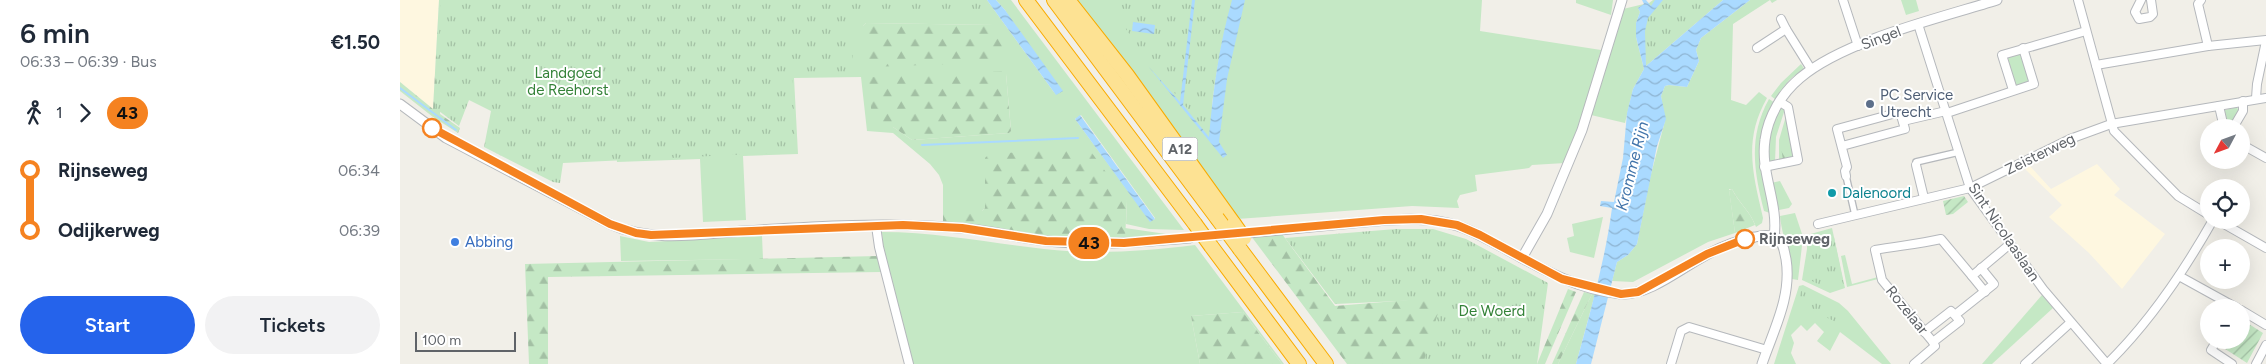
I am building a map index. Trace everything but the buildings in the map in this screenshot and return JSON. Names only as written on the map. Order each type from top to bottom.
[{"type":"highway","name":"A12","points":[[1026,0],[1194,224],[1216,239],[1299,364]]},
{"type":"highway","name":"A12","points":[[1054,0],[1108,61],[1234,224],[1244,240],[1255,268],[1326,364]]},
{"type":"highway","name":"A12","points":[[1068,0],[1108,61]]},
{"type":"highway","name":"A12","points":[[1122,79],[1217,218],[1244,240]]},
{"type":"street","points":[[1522,258],[1548,214],[1582,130],[1622,0]]},
{"type":"street","points":[[1852,0],[1843,1],[1858,46]]},
{"type":"street","name":"Singel","points":[[1762,364],[1787,288],[1784,250],[1781,242],[1774,237],[1776,219],[1764,167],[1766,132],[1780,102],[1794,83],[1811,70],[1858,46],[1918,24],[1997,0]]},
{"type":"street","points":[[2078,0],[2111,124],[2119,138],[2178,196],[2200,209]]},
{"type":"street","points":[[2141,0],[2135,12],[2139,19],[2153,14],[2152,0]]},
{"type":"street","points":[[2201,3],[2208,46]]},
{"type":"street","points":[[1781,19],[1811,70]]},
{"type":"street","name":"Sint Nicolaaslaan","points":[[1918,24],[1970,188],[2070,323],[2106,364]]},
{"type":"street","points":[[1757,48],[1786,29]]},
{"type":"street","points":[[2014,90],[2002,55],[2086,31]]},
{"type":"street","points":[[2096,65],[2208,46],[2266,41],[2258,77],[2256,98]]},
{"type":"street","points":[[1903,121],[1946,112],[2034,84],[2023,48]]},
{"type":"street","name":"Zeisterweg","points":[[1818,224],[1970,188],[2070,139],[2111,124],[2219,106],[2243,100],[2266,98]]},
{"type":"street","points":[[2238,119],[2243,111],[2243,100]]},
{"type":"street","points":[[1764,167],[1798,160],[1788,107],[1780,102]]},
{"type":"street","points":[[400,104],[446,138],[610,224],[636,233],[685,235],[781,228],[903,225],[962,228],[1056,242],[1124,243],[1190,238]]},
{"type":"street","points":[[2219,106],[2222,119]]},
{"type":"street","points":[[1842,146],[1905,129],[1900,112],[1837,129],[1847,168],[1845,171],[1855,215]]},
{"type":"street","points":[[2250,149],[2266,158]]},
{"type":"street","points":[[1924,198],[1916,162],[1959,152]]},
{"type":"street","points":[[1244,240],[1384,220],[1421,219],[1466,229],[1562,279],[1615,293],[1638,292],[1707,254],[1735,242],[1763,235],[1774,237]]},
{"type":"street","points":[[876,226],[879,247],[909,364]]},
{"type":"street","points":[[2106,364],[2145,324],[2179,276],[2208,229]]},
{"type":"street","points":[[2233,229],[2266,248]]},
{"type":"street","name":"Rozelaar","points":[[1933,342],[1882,280],[1875,250],[1901,245],[1912,246],[1941,239],[1972,276]]},
{"type":"street","points":[[1985,292],[1972,276],[2010,244]]},
{"type":"street","points":[[1955,316],[1994,284],[1981,268]]},
{"type":"street","points":[[2179,276],[2222,299]]},
{"type":"street","points":[[1914,364],[1936,346],[1933,342],[1960,321],[1951,311],[1924,332]]},
{"type":"street","points":[[2250,315],[2266,325]]},
{"type":"street","points":[[2025,364],[2070,323]]},
{"type":"street","points":[[1671,364],[1681,331],[1689,327],[1767,350]]},
{"type":"street","points":[[2256,364],[2266,345]]},
{"type":"street","points":[[2212,349],[2232,364]]},
{"type":"shaded area","points":[[400,0],[439,0],[433,109],[400,82]]},
{"type":"shaded area","points":[[2097,164],[2120,189],[2114,195],[2165,234],[2122,289],[2089,253],[2049,217],[2062,205],[2024,168],[2029,165],[2051,189]]},
{"type":"green space","points":[[439,0],[447,0],[440,114],[460,128],[458,133],[433,117],[400,91],[400,82],[433,109]]},
{"type":"green space","name":"Landgoed de Reehorst","points":[[441,0],[984,0],[994,12],[847,11],[855,76],[792,77],[796,152],[563,163],[560,183],[553,182],[484,147],[491,111],[469,100],[459,126],[435,108]]},
{"type":"green space","points":[[939,0],[987,0],[1056,95],[1005,10],[996,0],[1011,0],[1184,230],[1149,229],[1126,224],[1127,201],[985,158],[985,208],[982,211],[943,211],[943,185],[939,175],[930,164],[893,133],[867,131],[861,77],[794,78],[798,154],[743,156],[746,220],[703,222],[700,159],[617,162],[615,130],[830,12]],"holes":[[[866,23],[993,25],[863,26]],[[1006,74],[1011,130],[1009,133],[912,140],[893,127]],[[1081,115],[1155,219],[1150,221],[1075,119]]]},
{"type":"green space","points":[[1074,0],[1190,0],[1219,142],[1214,99],[1232,0],[1482,0],[1480,31],[1601,50],[1583,114],[1565,163],[1532,165],[1529,168],[1475,175],[1477,191],[1460,195],[1457,201],[1459,208],[1412,206],[1237,219]]},
{"type":"green space","points":[[1106,0],[1233,0],[1224,33],[1209,134],[1150,64]]},
{"type":"green space","points":[[1576,0],[1613,0],[1611,15],[1576,3]]},
{"type":"green space","points":[[1653,0],[1717,0],[1642,60],[1644,1],[1649,3]]},
{"type":"green space","points":[[1663,0],[1723,0],[1646,66],[1645,55]]},
{"type":"green space","points":[[1750,0],[1770,0],[1733,24],[1731,100],[1746,105],[1759,92],[1767,98],[1755,128],[1752,157],[1763,218],[1762,223],[1756,227],[1732,189],[1729,189],[1735,233],[1708,242],[1633,282],[1612,281],[1617,262],[1628,255],[1637,244],[1650,178],[1665,121],[1661,96],[1665,86],[1687,87],[1699,61],[1696,50],[1701,38]]},
{"type":"green space","points":[[1901,0],[1916,0],[1919,11],[1906,15]]},
{"type":"green space","points":[[1644,4],[1638,8],[1640,12],[1636,23],[1636,37],[1644,69],[1633,89],[1625,123],[1591,115],[1623,9]]},
{"type":"green space","points":[[866,23],[994,25],[1006,46],[1006,60],[1004,62],[871,67],[867,65],[863,26]]},
{"type":"green space","points":[[2022,50],[2032,81],[2016,86],[2007,55]]},
{"type":"green space","points":[[1801,64],[1805,70],[1795,75],[1788,82],[1776,100],[1771,96],[1781,83]]},
{"type":"green space","points":[[1003,71],[1006,74],[1011,131],[1009,133],[912,140],[893,127],[876,125],[872,121],[869,80],[872,77]]},
{"type":"green space","points":[[1769,99],[1775,103],[1761,139],[1760,156],[1770,213],[1764,211],[1755,154],[1758,127]]},
{"type":"green space","points":[[1780,106],[1785,109],[1776,137],[1775,162],[1767,163],[1771,127]]},
{"type":"green space","points":[[2237,107],[2239,112],[2233,119],[2225,119],[2225,110]]},
{"type":"green space","points":[[1786,116],[1796,158],[1779,162],[1779,140]]},
{"type":"green space","points":[[1783,135],[1789,137],[1793,157],[1783,159],[1781,148]]},
{"type":"green space","points":[[1089,149],[1127,201],[1125,240],[1081,241],[943,224],[943,211],[982,211],[985,208],[985,158],[989,154]]},
{"type":"green space","points":[[1780,181],[1792,204],[1789,208],[1779,210],[1771,183]]},
{"type":"green space","points":[[1732,189],[1755,225],[1735,233],[1729,190]]},
{"type":"green space","points":[[1964,196],[1968,202],[1953,214],[1946,215],[1943,201]]},
{"type":"green space","points":[[1795,213],[1803,237],[1798,280],[1792,279],[1780,216]]},
{"type":"green space","points":[[1603,217],[1594,258],[1570,252],[1567,238],[1574,236],[1572,224]]},
{"type":"green space","points":[[1125,228],[1166,234],[1187,233],[1188,235],[1125,240]]},
{"type":"green space","points":[[1832,228],[1845,288],[1830,293],[1802,280],[1807,249],[1807,235]]},
{"type":"green space","name":"De Woerd","points":[[1396,229],[1433,229],[1466,239],[1548,283],[1537,364],[1423,364],[1442,299],[1335,304],[1285,238]]},
{"type":"green space","points":[[882,232],[943,236],[1082,252],[1139,250],[1195,245],[1284,364],[1282,364],[1243,312],[1191,316],[1200,364],[912,364],[884,255]]},
{"type":"green space","points":[[1282,234],[1335,306],[1445,297],[1425,364],[1347,364],[1251,236]]},
{"type":"green space","points":[[620,236],[649,242],[762,236],[763,259],[621,261]]},
{"type":"green space","points":[[1834,237],[1844,286],[1830,290],[1806,278],[1811,243]]},
{"type":"green space","points":[[1845,255],[1852,284],[1878,277],[1878,279],[1847,287],[1841,256]]},
{"type":"green space","points":[[878,256],[882,272],[548,277],[548,364],[529,364],[525,264]]},
{"type":"green space","points":[[1803,285],[1839,303],[1848,311],[1891,364],[1882,364],[1840,332],[1830,351],[1817,341],[1824,332],[1815,323],[1807,331],[1801,325],[1791,335],[1794,343],[1791,353],[1796,364],[1774,364],[1799,286]]},
{"type":"green space","points":[[1802,287],[1839,306],[1836,322],[1798,304]]},
{"type":"green space","points":[[1568,289],[1576,292],[1545,364],[1537,364]]},
{"type":"green space","points":[[1584,292],[1592,294],[1558,364],[1552,364]]},
{"type":"green space","points":[[1592,294],[1595,294],[1576,364],[1558,364]]},
{"type":"green space","points":[[2042,295],[2053,308],[1992,364],[1982,364]]},
{"type":"green space","points":[[1243,312],[1282,364],[1200,364],[1191,316]]},
{"type":"green space","points":[[2250,325],[2263,333],[2247,363],[2225,349],[2250,349]]},
{"type":"water","points":[[987,0],[996,0],[1005,10],[1063,91],[1056,95]]},
{"type":"water","points":[[1192,0],[1195,0],[1183,105],[1209,137],[1217,68],[1227,17],[1232,0],[1245,0],[1227,79],[1219,142],[1227,155],[1223,158],[1148,66],[1180,102]]},
{"type":"water","name":"Kromme Rijn","points":[[1642,0],[1646,0],[1651,6],[1655,0],[1663,0],[1648,18],[1645,31],[1646,66],[1723,0],[1750,0],[1701,38],[1696,50],[1699,61],[1687,87],[1665,86],[1661,96],[1666,119],[1657,146],[1637,244],[1628,255],[1617,262],[1591,364],[1576,364],[1597,287],[1609,228],[1612,208],[1600,206],[1601,201],[1614,202],[1623,158],[1627,113],[1633,89],[1644,69],[1636,37],[1636,23],[1640,12],[1638,8],[1644,4]]},
{"type":"water","points":[[1133,22],[1155,25],[1154,34],[1132,31]]},
{"type":"water","points":[[1080,115],[1155,219],[1150,222],[1075,119]]},
{"type":"waterway","points":[[400,88],[456,130]]},
{"type":"waterway","points":[[922,145],[1078,138]]},
{"type":"bus line","name":"43","points":[[432,128],[446,138],[616,227],[651,235],[685,235],[781,228],[903,225],[962,228],[1046,241],[1124,243],[1384,220],[1421,219],[1457,225],[1480,235],[1562,279],[1590,288],[1624,294],[1638,292],[1707,254],[1745,239]]},
{"type":"place","name":"PC Service Utrecht","points":[[1870,104]]},
{"type":"place","name":"Dalenoord","points":[[1832,193]]},
{"type":"place","name":"Rijnseweg","points":[[1745,239]]},
{"type":"place","name":"Abbing","points":[[455,242]]}]
